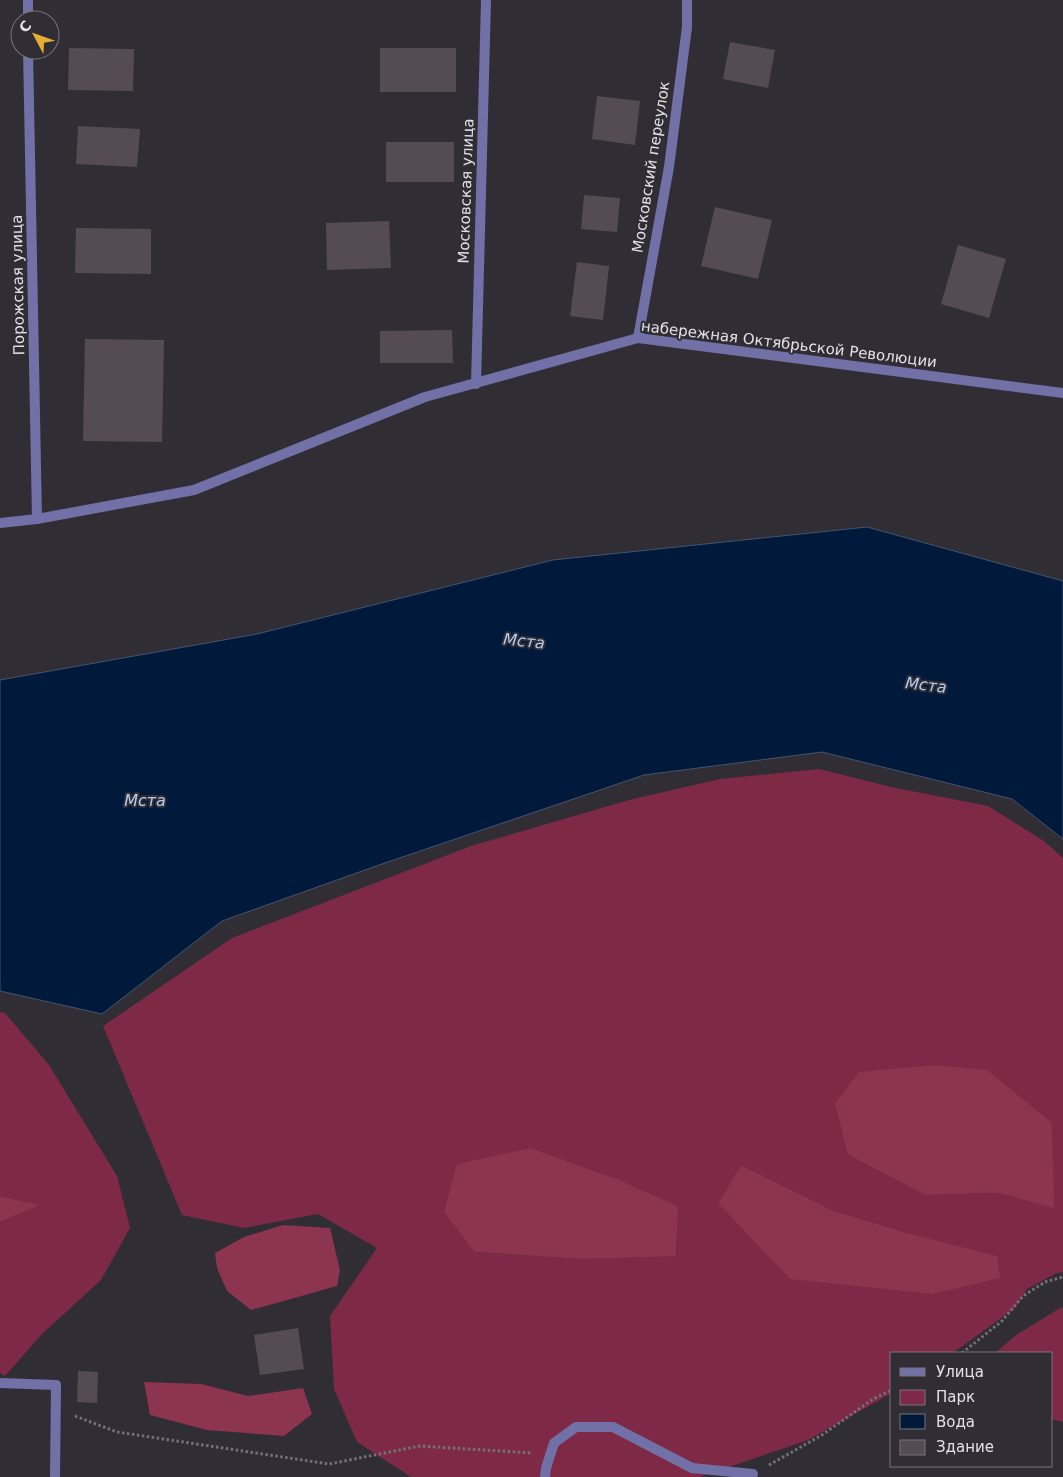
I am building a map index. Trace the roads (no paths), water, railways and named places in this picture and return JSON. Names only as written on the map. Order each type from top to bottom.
[{"type":"street","name":"Московская улица","points":[[476,384],[486,0]]},
{"type":"street","name":"Московский переулок","points":[[638,338],[669,167],[686,27],[686,0]]},
{"type":"street","name":"Порожская улица","points":[[28,60],[37,520]]},
{"type":"street","name":"набережная Октябрьской Революции","points":[[0,523],[37,520],[194,490],[425,397],[638,338],[1063,393]]},
{"type":"street","points":[[0,1383],[56,1385],[55,1477]]},
{"type":"street","points":[[545,1477],[554,1443],[576,1427],[613,1427],[692,1468],[753,1474]]},
{"type":"water","name":"Мста","points":[[867,527],[1063,581],[1063,839],[1012,799],[822,752],[644,775],[379,865],[222,921],[102,1014],[0,991],[0,680],[257,634],[553,560]]}]
